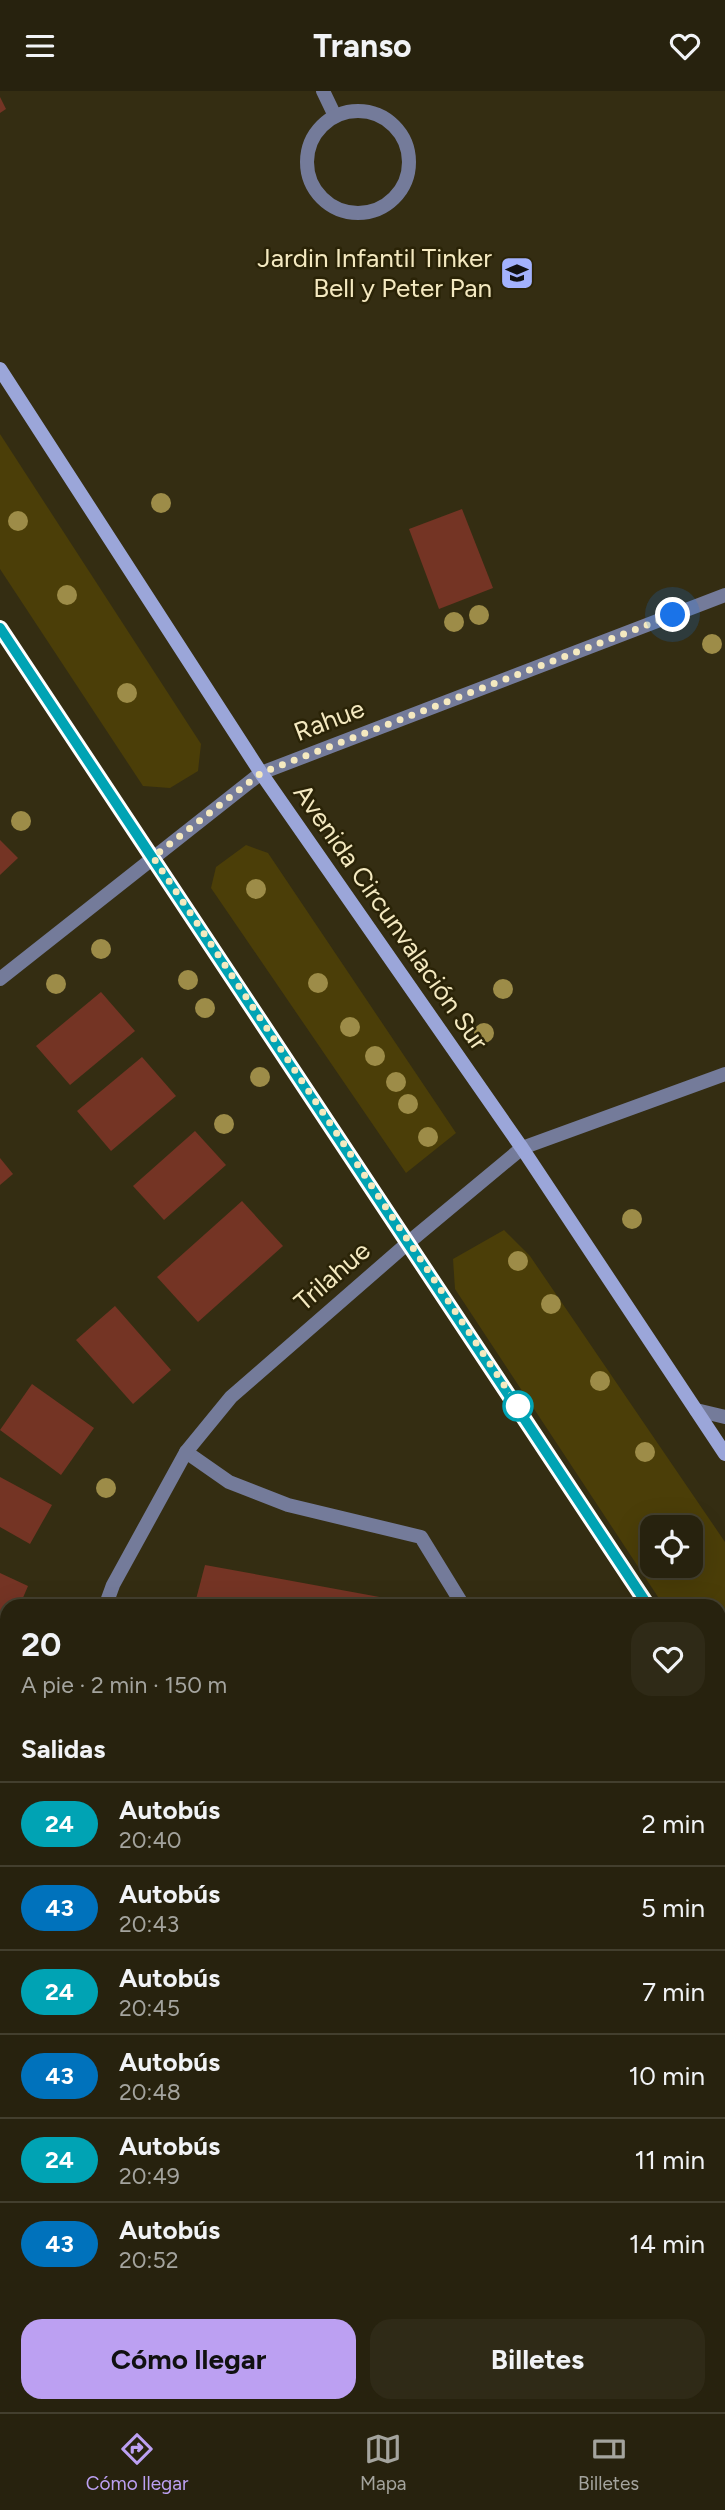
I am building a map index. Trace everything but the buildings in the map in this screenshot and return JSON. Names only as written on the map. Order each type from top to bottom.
[{"type":"main road","name":"Avenida Circunvalación Sur","points":[[0,369],[261,773],[522,1148],[725,1454]]},
{"type":"main road","points":[[0,628],[644,1599]]},
{"type":"street","points":[[323,91],[335,116]]},
{"type":"street","points":[[366,111],[381,116],[403,138],[409,169],[404,184],[384,207],[352,213],[336,208],[312,186],[307,171],[307,154],[312,138],[322,125],[335,116],[366,111]]},
{"type":"street","name":"Rahue","points":[[0,979],[261,773],[725,595]]},
{"type":"street","name":"Trilahue","points":[[108,1599],[113,1584],[186,1452],[231,1397],[409,1242],[522,1148],[725,1075]]},
{"type":"street","points":[[696,1410],[725,1417]]},
{"type":"street","points":[[186,1452],[229,1482],[288,1504],[421,1537],[459,1599]]},
{"type":"shaded area","points":[[0,434],[201,744],[198,771],[170,788],[143,786],[0,569]]},
{"type":"shaded area","points":[[246,845],[268,853],[456,1133],[406,1173],[211,888],[216,867]]},
{"type":"shaded area","points":[[504,1230],[530,1256],[725,1542],[725,1599],[659,1599],[646,1578],[703,1578],[703,1515],[640,1515],[640,1570],[455,1289],[453,1259]]},
{"type":"bus line","name":"24","points":[[0,628],[644,1599]]},
{"type":"place","name":"Jardin Infantil Tinker Bell y Peter Pan","points":[[517,273]]},
{"type":"route","points":[[518,1406],[153,857],[261,773],[673,615]]}]
